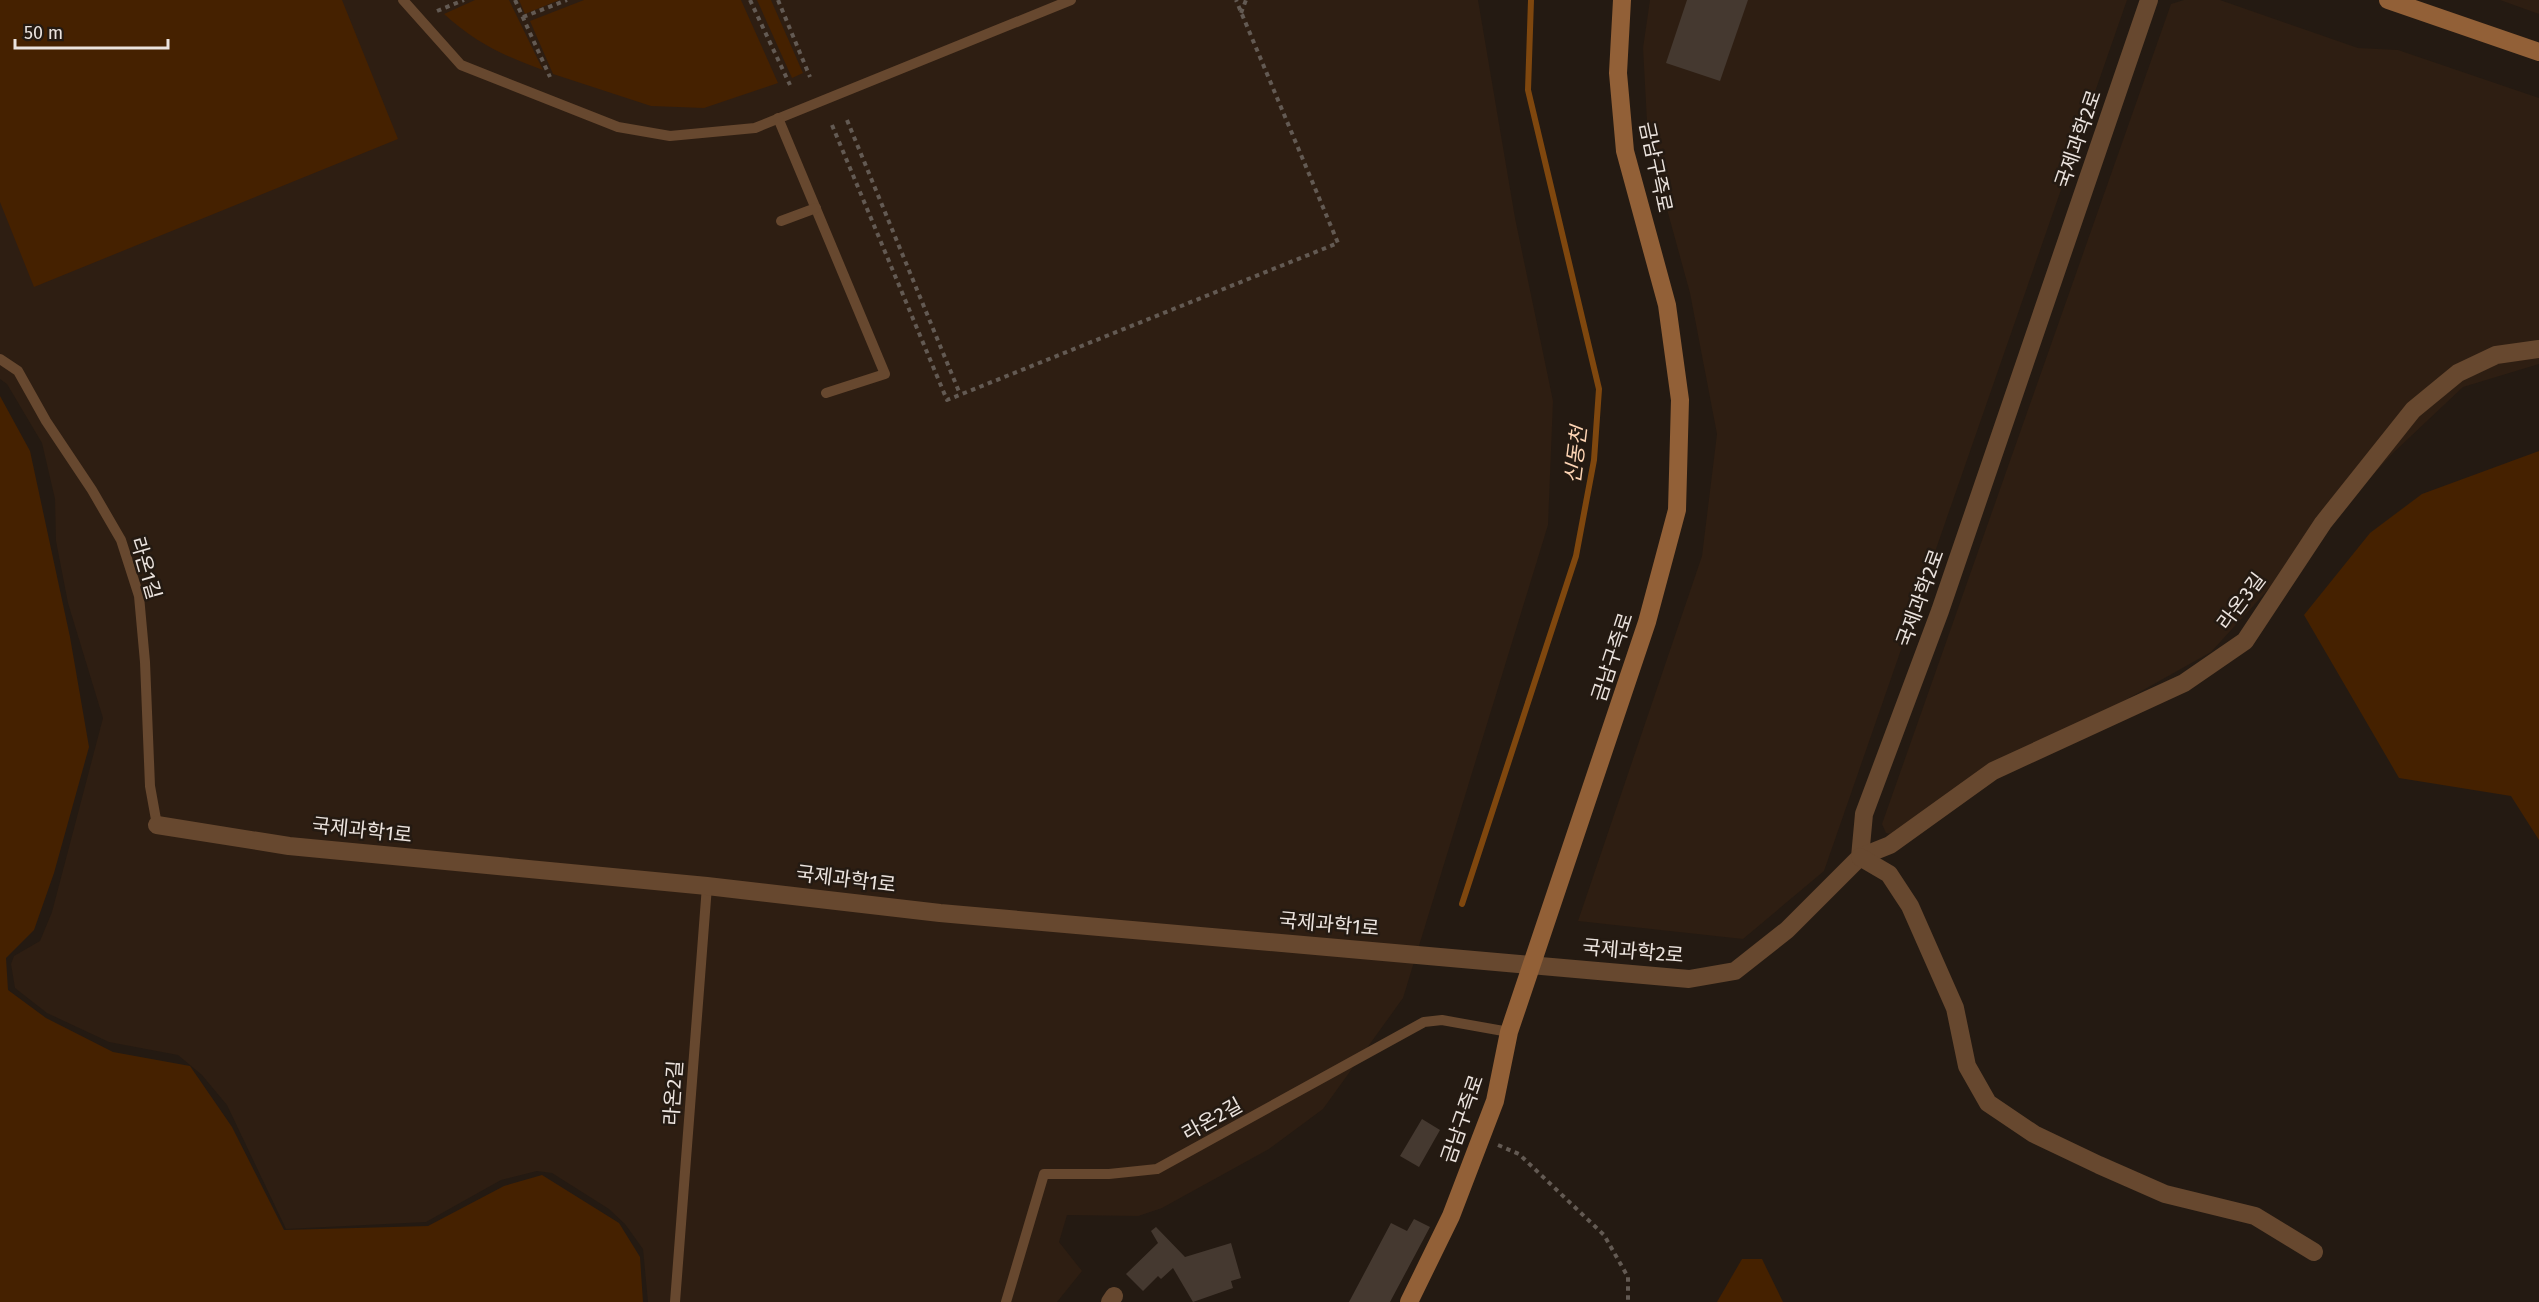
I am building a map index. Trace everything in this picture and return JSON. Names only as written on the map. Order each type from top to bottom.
[{"type":"main road","name":"금남구즉로","points":[[1409,1302],[1450,1216],[1495,1101],[1509,1032],[1647,622],[1677,510],[1680,400],[1667,305],[1625,151],[1617,73],[1622,0]]},
{"type":"main road","points":[[2388,0],[2539,52]]},
{"type":"street","name":"국제과학2로","points":[[1531,964],[1689,979],[1735,971],[1787,930],[1860,857],[1864,814],[1940,611],[2149,0]]},
{"type":"street","name":"라온3길","points":[[1860,857],[1890,845],[1993,771],[2184,683],[2245,641],[2323,523],[2413,410],[2458,373],[2496,355],[2539,349]]},
{"type":"street","name":"국제과학1로","points":[[157,825],[289,846],[707,886],[940,913],[1531,964]]},
{"type":"street","points":[[1860,857],[1889,874],[1910,906],[1955,1008],[1967,1066],[1988,1103],[2034,1134],[2099,1165],[2165,1194],[2255,1216],[2314,1252]]},
{"type":"lane","points":[[403,0],[461,65],[618,127],[670,136],[754,128],[1071,0]]},
{"type":"lane","points":[[778,118],[885,374],[826,393]]},
{"type":"lane","points":[[782,221],[816,208]]},
{"type":"lane","name":"라온1길","points":[[0,359],[18,371],[46,421],[92,490],[121,540],[139,596],[145,662],[150,786],[157,825]]},
{"type":"lane","name":"라온2길","points":[[675,1302],[707,886]]},
{"type":"lane","name":"라온2길","points":[[1006,1302],[1044,1174],[1109,1174],[1157,1169],[1424,1022],[1442,1020],[1509,1032]]},
{"type":"path","points":[[437,11],[464,0]]},
{"type":"path","points":[[515,0],[550,77]]},
{"type":"path","points":[[523,17],[567,0]]},
{"type":"path","points":[[750,0],[790,86]]},
{"type":"path","points":[[778,0],[810,77]]},
{"type":"path","points":[[832,125],[946,400],[1338,243],[1236,0]]},
{"type":"path","points":[[1241,13],[1246,0]]},
{"type":"path","points":[[847,120],[960,394]]},
{"type":"path","points":[[1481,1137],[1519,1154],[1604,1235],[1628,1277],[1628,1302]]},
{"type":"shaded area","points":[[0,0],[1478,0],[1515,218],[1553,401],[1548,525],[1403,998],[1323,1109],[1269,1149],[1162,1208],[1138,1216],[1067,1215],[1059,1242],[1082,1271],[1057,1302],[648,1302],[643,1249],[625,1224],[609,1209],[552,1173],[537,1171],[501,1180],[426,1222],[286,1229],[227,1105],[202,1075],[178,1055],[109,1042],[47,1013],[15,988],[11,964],[14,956],[40,941],[52,912],[103,718],[68,603],[56,541],[55,499],[42,443],[7,384],[0,379]]},
{"type":"shaded area","points":[[0,0],[342,0],[398,139],[34,287],[0,202]]},
{"type":"shaded area","points":[[475,0],[509,0],[543,70],[490,47],[467,33],[444,14]]},
{"type":"shaded area","points":[[519,0],[559,0],[525,14]]},
{"type":"shaded area","points":[[584,0],[741,0],[778,83],[704,108],[651,106],[553,74],[530,21]]},
{"type":"shaded area","points":[[757,0],[771,0],[803,73],[792,78]]},
{"type":"shaded area","points":[[1650,0],[2127,0],[1824,871],[1743,939],[1578,921],[1702,556],[1717,434],[1690,293],[1648,140],[1643,48]]},
{"type":"shaded area","points":[[2184,0],[2220,0],[2358,48],[2398,50],[2539,98],[2539,364],[2463,387],[2393,453],[2211,652],[2065,734],[1896,835],[1886,833],[1882,824],[2171,4]]},
{"type":"shaded area","points":[[2500,0],[2539,0],[2539,14]]},
{"type":"shaded area","points":[[0,396],[30,451],[70,637],[89,747],[54,873],[34,930],[6,958],[8,990],[46,1018],[113,1052],[190,1066],[232,1127],[284,1230],[428,1226],[504,1186],[542,1175],[619,1223],[640,1257],[643,1302],[0,1302]]},
{"type":"shaded area","points":[[2539,451],[2539,840],[2511,796],[2399,778],[2304,615],[2370,533],[2422,494]]},
{"type":"shaded area","points":[[1742,1259],[1762,1259],[1783,1302],[1717,1302]]},
{"type":"building","points":[[1687,0],[1748,0],[1720,81],[1666,63]]},
{"type":"building","points":[[1422,1119],[1440,1130],[1419,1167],[1400,1156]]},
{"type":"building","points":[[1414,1219],[1430,1227],[1390,1302],[1349,1302],[1391,1223],[1407,1231]]},
{"type":"building","points":[[1156,1227],[1185,1257],[1231,1243],[1241,1278],[1231,1281],[1233,1288],[1193,1302],[1173,1268],[1161,1279],[1158,1276],[1143,1291],[1126,1274],[1158,1243],[1151,1231]]},
{"type":"waterway","name":"신동천","points":[[1462,904],[1576,556],[1594,460],[1599,389],[1528,90],[1531,0]]}]
